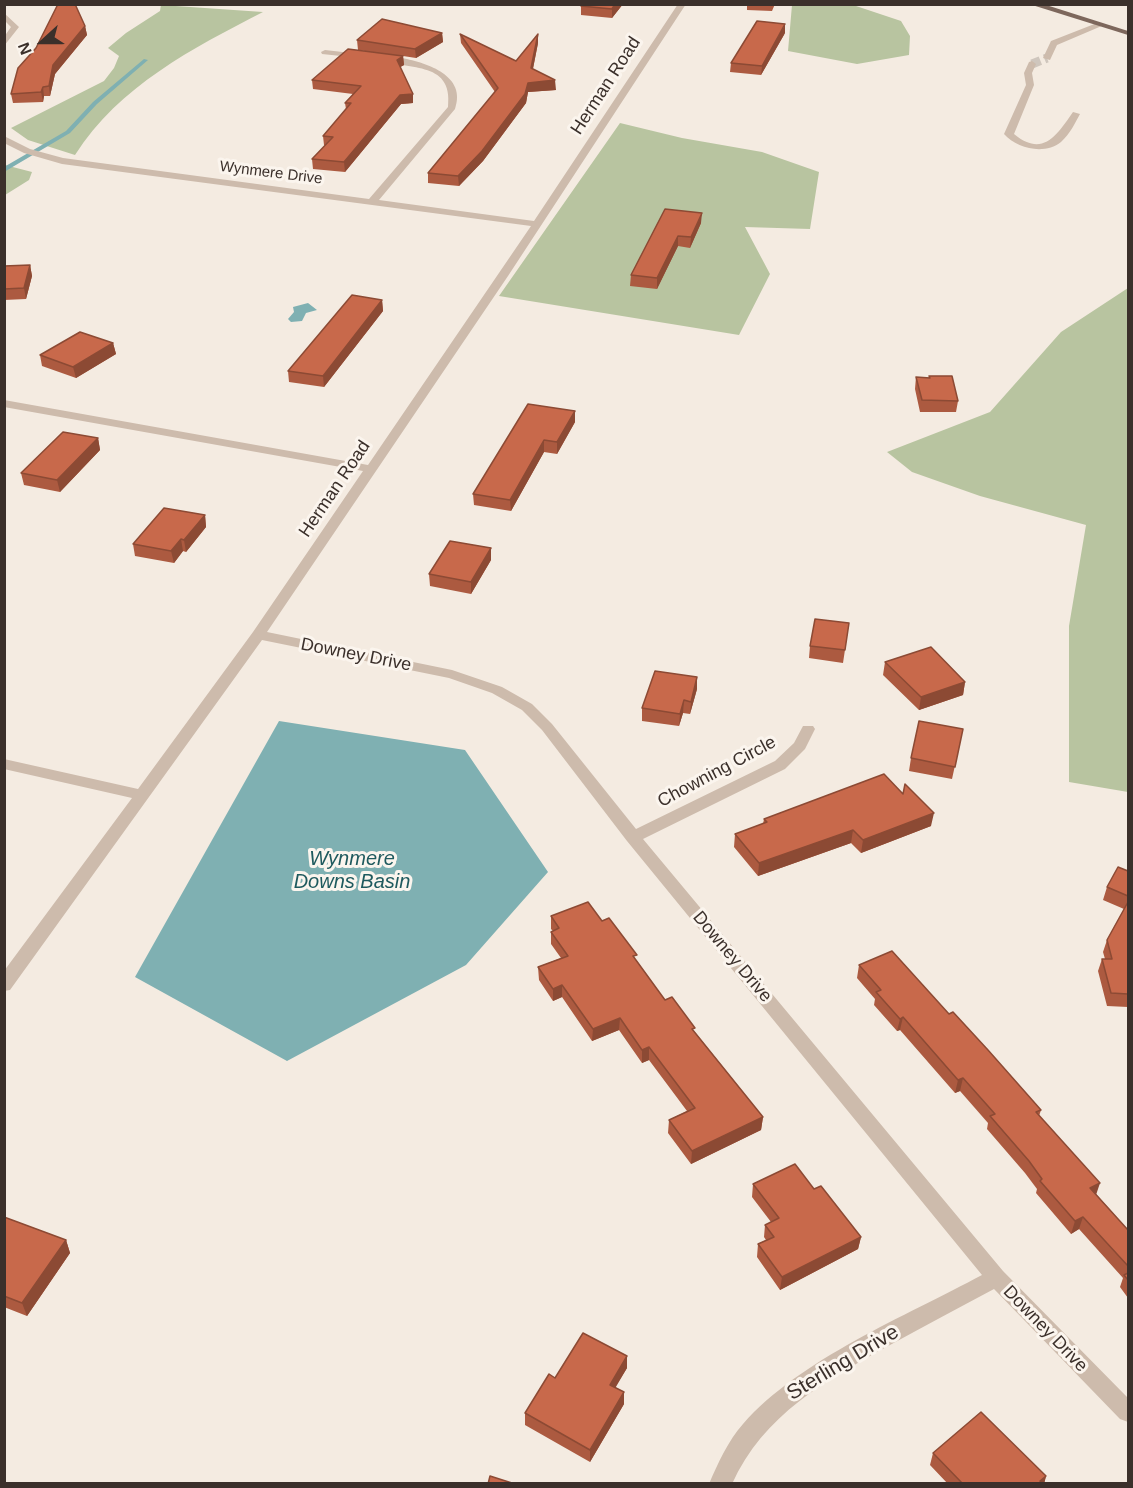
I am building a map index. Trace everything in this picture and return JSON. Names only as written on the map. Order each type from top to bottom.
[{"type":"main road","points":[[1033,4],[1128,33]]},
{"type":"street","name":"Herman Road","points":[[4,984],[144,795],[258,635],[537,224],[682,4]]},
{"type":"street","points":[[4,15],[15,27],[4,44]]},
{"type":"street","points":[[1047,58],[1054,43],[1100,25]]},
{"type":"street","points":[[325,52],[366,56]]},
{"type":"street","points":[[372,202],[452,107],[455,99],[453,87],[440,74],[414,63],[376,57]]},
{"type":"street","points":[[1032,64],[1028,73],[1030,85],[1009,134],[1013,140],[1034,146],[1050,145],[1057,141],[1076,114]]},
{"type":"street","name":"Wynmere Drive","points":[[4,139],[27,152],[70,163],[537,224]]},
{"type":"street","points":[[4,403],[370,469]]},
{"type":"street","name":"Downey Drive","points":[[258,635],[452,674],[497,690],[527,707],[547,727],[633,837],[996,1277],[1128,1412]]},
{"type":"street","name":"Chowning Circle","points":[[633,837],[780,765],[800,746],[808,729]]},
{"type":"street","points":[[4,764],[144,795]]},
{"type":"street","name":"Sterling Drive","points":[[720,1484],[747,1436],[774,1405],[814,1375],[996,1277]]},
{"type":"green space","points":[[161,5],[263,12],[184,55],[135,89],[93,131],[75,155],[28,140],[11,128],[104,81],[114,68],[119,56],[108,48],[160,11]]},
{"type":"green space","points":[[792,5],[853,5],[901,21],[910,36],[909,55],[857,64],[788,51]]},
{"type":"green space","points":[[620,123],[682,138],[762,152],[819,172],[810,229],[745,227],[770,274],[739,335],[499,296]]},
{"type":"green space","points":[[5,165],[32,172],[29,180],[5,195]]},
{"type":"green space","points":[[1128,288],[1128,792],[1069,782],[1069,626],[1086,525],[980,496],[912,472],[887,452],[990,412],[1061,332]]},
{"type":"water","points":[[308,303],[317,310],[306,313],[302,321],[291,322],[288,319],[294,312],[293,307]]},
{"type":"water","name":"Wynmere Downs Basin","points":[[279,721],[465,750],[548,872],[466,965],[287,1061],[135,977]]},
{"type":"building","points":[[58,4],[75,4],[85,26],[53,65],[49,86],[43,87],[41,92],[11,94],[18,68],[36,48]]},
{"type":"building","points":[[582,4],[615,4],[612,9],[581,6]]},
{"type":"building","points":[[382,19],[442,33],[415,49],[357,40]]},
{"type":"building","points":[[757,21],[785,24],[762,66],[731,63]]},
{"type":"building","points":[[460,34],[516,61],[538,34],[531,68],[555,80],[528,83],[525,94],[482,151],[458,176],[428,173],[498,88]]},
{"type":"building","points":[[348,49],[403,56],[397,60],[413,94],[400,95],[344,162],[312,159],[333,137],[323,136],[351,103],[345,103],[361,86],[312,80]]},
{"type":"building","points":[[665,209],[702,213],[691,237],[678,236],[657,278],[631,275]]},
{"type":"building","points":[[30,265],[24,288],[4,289],[4,266]]},
{"type":"building","points":[[352,295],[382,300],[323,376],[288,371]]},
{"type":"building","points":[[80,332],[113,343],[73,367],[40,355]]},
{"type":"building","points":[[929,376],[952,376],[958,401],[922,400],[916,377],[930,378]]},
{"type":"building","points":[[528,404],[575,411],[557,442],[544,440],[510,500],[473,494]]},
{"type":"building","points":[[63,432],[98,438],[57,480],[21,473]]},
{"type":"building","points":[[164,508],[205,515],[184,540],[181,539],[171,551],[133,544]]},
{"type":"building","points":[[450,541],[491,548],[471,582],[429,574]]},
{"type":"building","points":[[815,619],[849,623],[845,650],[810,646]]},
{"type":"building","points":[[931,647],[965,682],[921,697],[885,662]]},
{"type":"building","points":[[655,671],[697,677],[691,702],[684,700],[680,714],[642,708]]},
{"type":"building","points":[[919,721],[963,729],[955,767],[911,758]]},
{"type":"building","points":[[884,774],[903,794],[905,784],[934,813],[863,840],[853,830],[759,863],[735,834],[767,822],[764,819]]},
{"type":"building","points":[[1118,867],[1128,871],[1128,896],[1107,887]]},
{"type":"building","points":[[588,902],[602,921],[609,918],[637,955],[633,956],[665,1000],[672,997],[695,1028],[692,1029],[763,1117],[692,1151],[669,1120],[695,1108],[649,1047],[642,1050],[620,1018],[593,1029],[562,985],[553,989],[538,967],[568,956],[551,932],[559,928],[551,916]]},
{"type":"building","points":[[1128,902],[1128,994],[1111,993],[1102,959],[1112,959],[1107,940]]},
{"type":"building","points":[[892,951],[949,1014],[953,1012],[988,1050],[1041,1110],[1036,1112],[1100,1183],[1090,1188],[1128,1230],[1128,1266],[1083,1217],[1075,1221],[1040,1181],[1042,1179],[1029,1161],[990,1116],[995,1114],[963,1078],[958,1080],[903,1017],[900,1019],[876,992],[881,990],[859,965]]},
{"type":"building","points":[[795,1164],[814,1189],[821,1186],[861,1237],[782,1277],[758,1244],[774,1237],[765,1225],[779,1218],[753,1184]]},
{"type":"building","points":[[4,1217],[66,1240],[22,1303],[4,1296]]},
{"type":"building","points":[[583,1333],[627,1356],[610,1385],[624,1392],[590,1450],[525,1413],[549,1374],[555,1378]]},
{"type":"building","points":[[981,1412],[1046,1476],[1040,1481],[1042,1484],[963,1484],[933,1453]]},
{"type":"building","points":[[490,1476],[515,1484],[488,1484]]},
{"type":"waterway","points":[[4,170],[68,132],[95,103],[146,60]]},
{"type":"tunnel","points":[[1032,64],[1047,58]]}]
